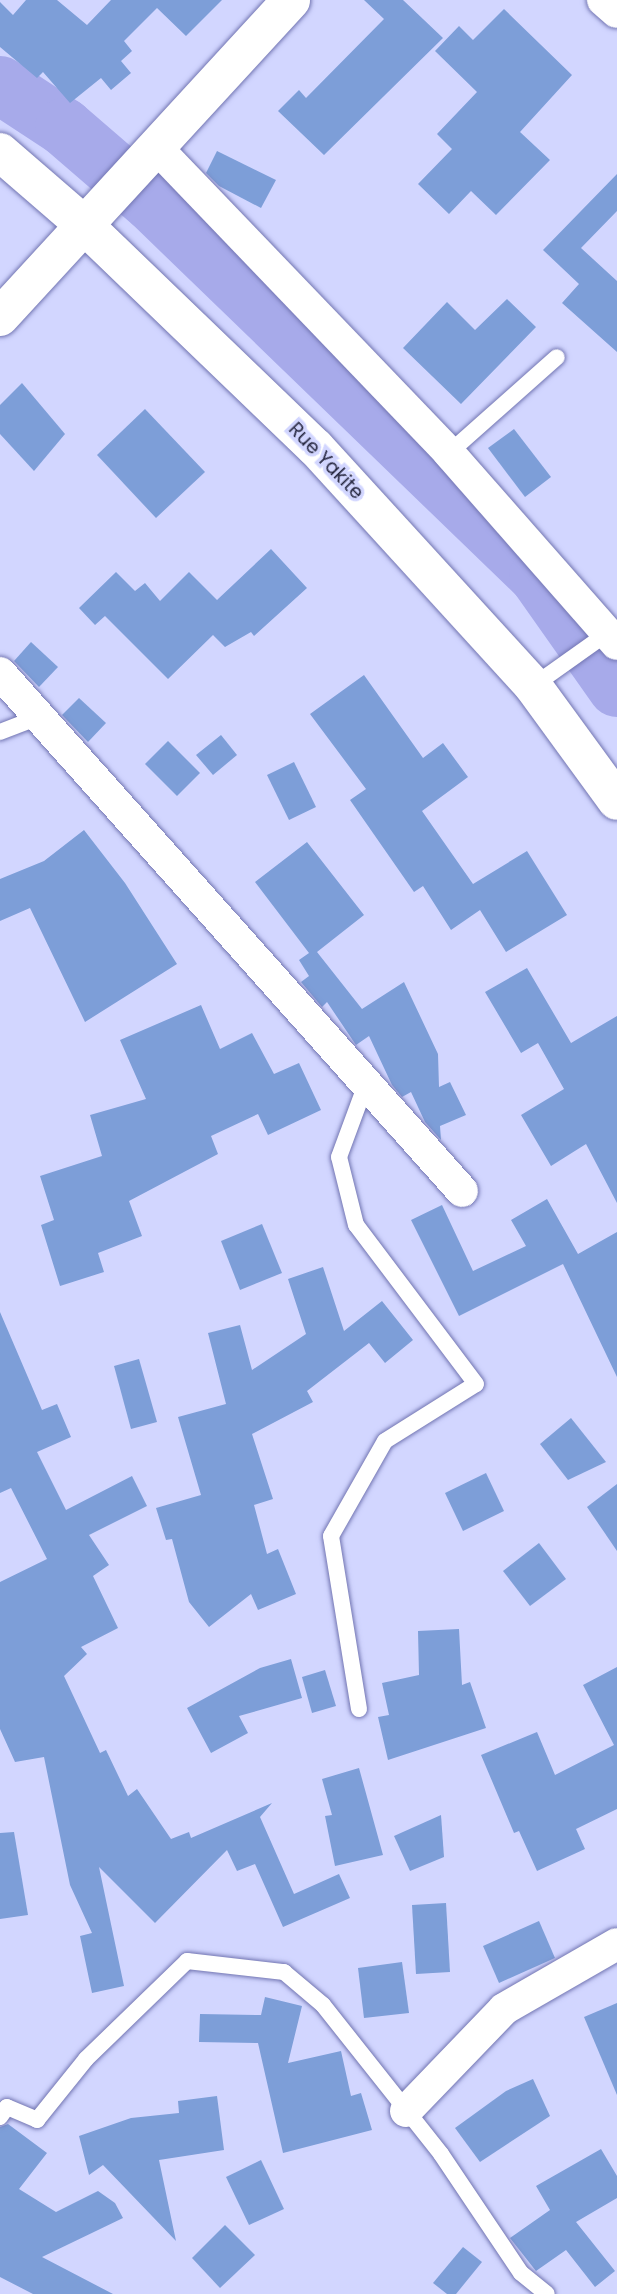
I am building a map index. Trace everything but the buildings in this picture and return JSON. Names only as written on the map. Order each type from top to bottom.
[{"type":"main road","points":[[0,317],[291,0]]},
{"type":"main road","name":"Rue Yakite","points":[[0,152],[94,213],[316,448],[533,686],[617,801]]},
{"type":"street","points":[[603,0],[617,12]]},
{"type":"street","points":[[151,151],[449,453],[611,635]]},
{"type":"street","points":[[0,673],[461,1191]]},
{"type":"street","points":[[407,2111],[504,2009],[617,1944]]},
{"type":"lane","points":[[449,453],[556,357]]},
{"type":"lane","points":[[533,686],[611,635]]},
{"type":"lane","points":[[0,732],[40,717]]},
{"type":"lane","points":[[359,1709],[331,1536],[385,1441],[476,1384],[356,1225],[339,1157],[366,1084]]},
{"type":"lane","points":[[0,2118],[8,2107],[37,2120],[86,2059],[187,1961],[284,1972],[323,2005],[441,2154],[521,2273],[547,2294]]},
{"type":"waterway","points":[[0,85],[64,127],[152,203],[538,576],[617,688]]}]
